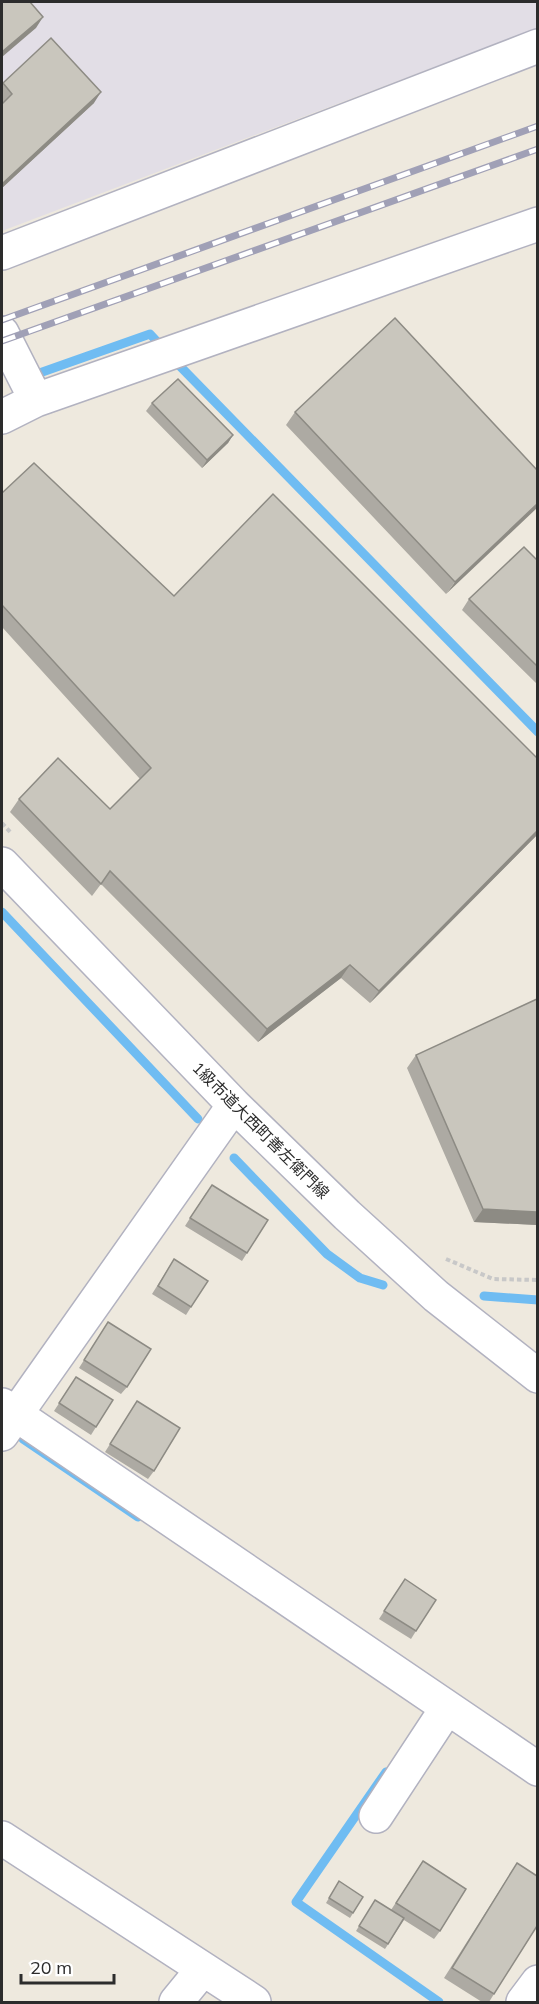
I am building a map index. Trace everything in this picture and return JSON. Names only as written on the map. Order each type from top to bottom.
[{"type":"street","points":[[2,253],[537,46]]},
{"type":"street","points":[[2,417],[36,400],[537,224]]},
{"type":"street","points":[[2,333],[36,400]]},
{"type":"street","name":"1級市道大西町善左衛門線","points":[[2,864],[234,1105],[347,1215],[436,1296],[537,1376]]},
{"type":"street","points":[[234,1105],[6,1418],[537,1769]]},
{"type":"street","points":[[376,1816],[447,1708]]},
{"type":"street","points":[[2,1838],[254,2002]]},
{"type":"street","points":[[176,2002],[203,1969]]},
{"type":"street","points":[[523,2002],[537,1982]]},
{"type":"shaded area","points":[[2,2],[537,2],[537,28],[2,231]]},
{"type":"building","points":[[2,2],[30,2],[43,17],[3,51],[2,50]]},
{"type":"building","points":[[51,38],[101,92],[3,183],[2,104],[12,94],[3,83]]},
{"type":"building","points":[[395,318],[537,470],[537,504],[455,582],[295,412]]},
{"type":"building","points":[[178,379],[233,435],[207,460],[152,403]]},
{"type":"building","points":[[34,463],[174,596],[273,494],[537,758],[537,831],[379,991],[350,965],[267,1029],[110,871],[101,884],[19,799],[58,758],[110,809],[151,768],[2,605],[2,493]]},
{"type":"building","points":[[524,547],[537,560],[537,666],[469,599]]},
{"type":"building","points":[[537,999],[537,1212],[483,1209],[416,1055]]},
{"type":"building","points":[[212,1185],[268,1220],[247,1253],[190,1218]]},
{"type":"building","points":[[174,1259],[208,1281],[191,1307],[158,1286]]},
{"type":"building","points":[[108,1322],[151,1349],[127,1387],[84,1360]]},
{"type":"building","points":[[76,1377],[113,1400],[96,1427],[59,1403]]},
{"type":"building","points":[[137,1401],[180,1428],[154,1471],[110,1444]]},
{"type":"building","points":[[405,1579],[436,1600],[416,1631],[384,1611]]},
{"type":"building","points":[[423,1861],[466,1889],[440,1931],[396,1903]]},
{"type":"building","points":[[517,1863],[537,1876],[537,1926],[494,1994],[452,1968]]},
{"type":"building","points":[[339,1881],[363,1897],[353,1913],[329,1898]]},
{"type":"building","points":[[375,1900],[404,1918],[388,1944],[359,1926]]},
{"type":"waterway","points":[[31,376],[150,334],[163,348]]},
{"type":"waterway","points":[[172,358],[538,732]]},
{"type":"waterway","points":[[2,912],[198,1119]]},
{"type":"waterway","points":[[234,1158],[327,1254],[360,1278],[383,1285]]},
{"type":"waterway","points":[[484,1296],[538,1300]]},
{"type":"waterway","points":[[23,1439],[138,1517]]},
{"type":"waterway","points":[[386,1772],[296,1902],[439,2002]]},
{"type":"railway","points":[[2,320],[538,126]]},
{"type":"railway","points":[[2,341],[538,149]]}]
